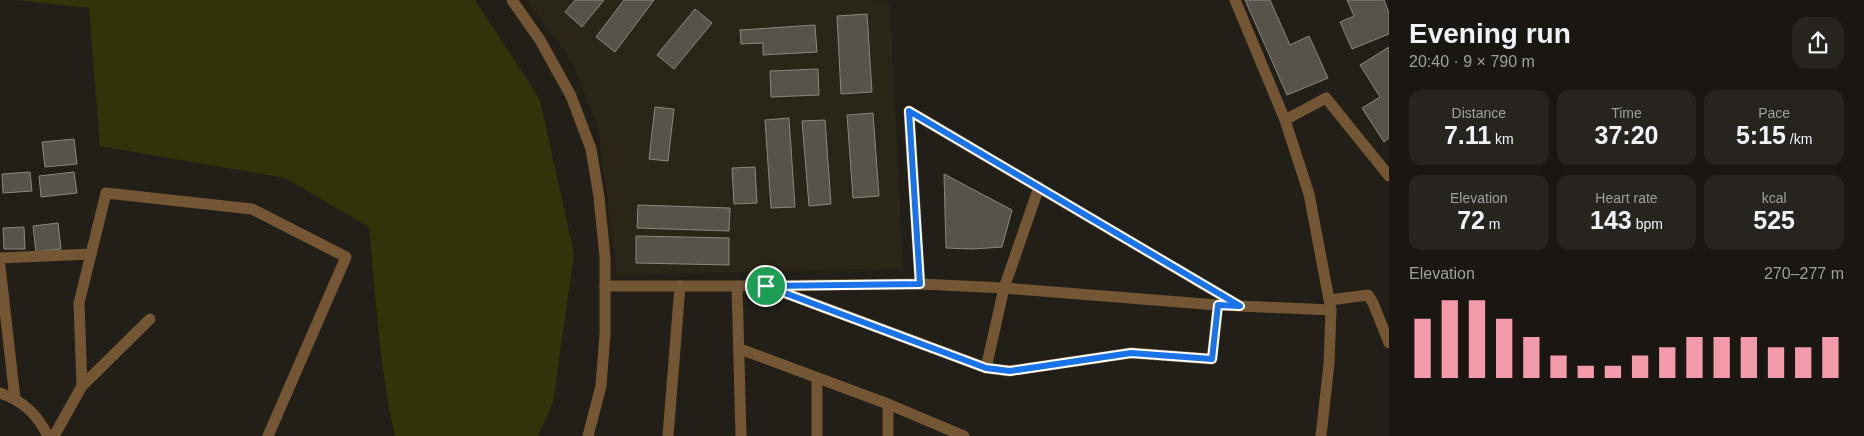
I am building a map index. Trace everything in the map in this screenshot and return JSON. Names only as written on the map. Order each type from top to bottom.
[{"type":"street","points":[[512,0],[540,40],[571,96],[591,149],[599,197],[605,257],[606,334],[601,386],[588,436]]},
{"type":"street","points":[[1235,0],[1285,120],[1309,194],[1330,305],[1329,364],[1321,436]]},
{"type":"street","points":[[1285,120],[1326,98],[1389,176]]},
{"type":"street","points":[[920,284],[909,111],[1240,306]]},
{"type":"street","points":[[986,368],[1004,288],[1039,187]]},
{"type":"street","points":[[82,386],[79,303],[106,193],[252,209],[346,257],[268,436]]},
{"type":"street","points":[[0,258],[91,254]]},
{"type":"street","points":[[0,266],[15,399]]},
{"type":"street","points":[[605,286],[920,284],[1004,288],[1240,306],[1330,305],[1368,295],[1389,343]]},
{"type":"street","points":[[668,436],[680,286]]},
{"type":"street","points":[[737,286],[741,436]]},
{"type":"street","points":[[766,286],[986,368],[1010,371],[1131,353],[1212,359],[1218,305]]},
{"type":"street","points":[[54,436],[82,386],[150,319]]},
{"type":"street","points":[[740,349],[888,404],[964,436]]},
{"type":"street","points":[[817,378],[817,436]]},
{"type":"street","points":[[0,393],[15,399],[33,412],[48,436]]},
{"type":"street","points":[[888,404],[888,436]]},
{"type":"shaded area","points":[[16,0],[475,0],[540,100],[574,254],[553,403],[538,436],[395,436],[385,384],[369,227],[285,178],[100,146],[89,8]]},
{"type":"shaded area","points":[[527,0],[864,0],[890,3],[903,268],[617,275],[598,128],[572,62]]},
{"type":"building","points":[[575,0],[604,0],[582,27],[565,12]]},
{"type":"building","points":[[624,0],[654,0],[615,52],[596,37]]},
{"type":"building","points":[[1245,0],[1270,0],[1290,45],[1309,36],[1328,78],[1287,95]]},
{"type":"building","points":[[1347,0],[1384,0],[1389,13],[1389,34],[1352,49],[1340,22],[1354,16]]},
{"type":"building","points":[[695,9],[712,23],[674,69],[657,55]]},
{"type":"building","points":[[867,14],[872,92],[841,94],[837,16]]},
{"type":"building","points":[[815,25],[817,52],[763,55],[763,43],[741,44],[740,30]]},
{"type":"building","points":[[1389,47],[1389,138],[1384,142],[1362,108],[1380,97],[1360,65]]},
{"type":"building","points":[[818,69],[819,95],[771,97],[770,71]]},
{"type":"building","points":[[655,107],[674,109],[668,161],[649,159]]},
{"type":"building","points":[[873,113],[879,196],[853,198],[847,115]]},
{"type":"building","points":[[789,118],[795,207],[771,208],[765,120]]},
{"type":"building","points":[[825,120],[831,204],[809,206],[802,121]]},
{"type":"building","points":[[74,139],[77,164],[45,167],[42,142]]},
{"type":"building","points":[[755,167],[757,203],[734,204],[732,168]]},
{"type":"building","points":[[30,172],[32,191],[3,193],[2,174]]},
{"type":"building","points":[[74,172],[77,193],[41,197],[39,176]]},
{"type":"building","points":[[944,174],[1012,210],[1002,247],[946,248]]},
{"type":"building","points":[[638,205],[730,208],[729,231],[637,228]]},
{"type":"building","points":[[58,223],[61,249],[36,252],[33,226]]},
{"type":"building","points":[[24,227],[25,249],[4,249],[3,228]]},
{"type":"building","points":[[636,236],[729,238],[729,265],[636,263]]},
{"type":"route","points":[[909,111],[1240,306],[1218,305],[1212,359],[1131,353],[1010,371],[986,368],[766,286],[920,284],[909,111]]}]
